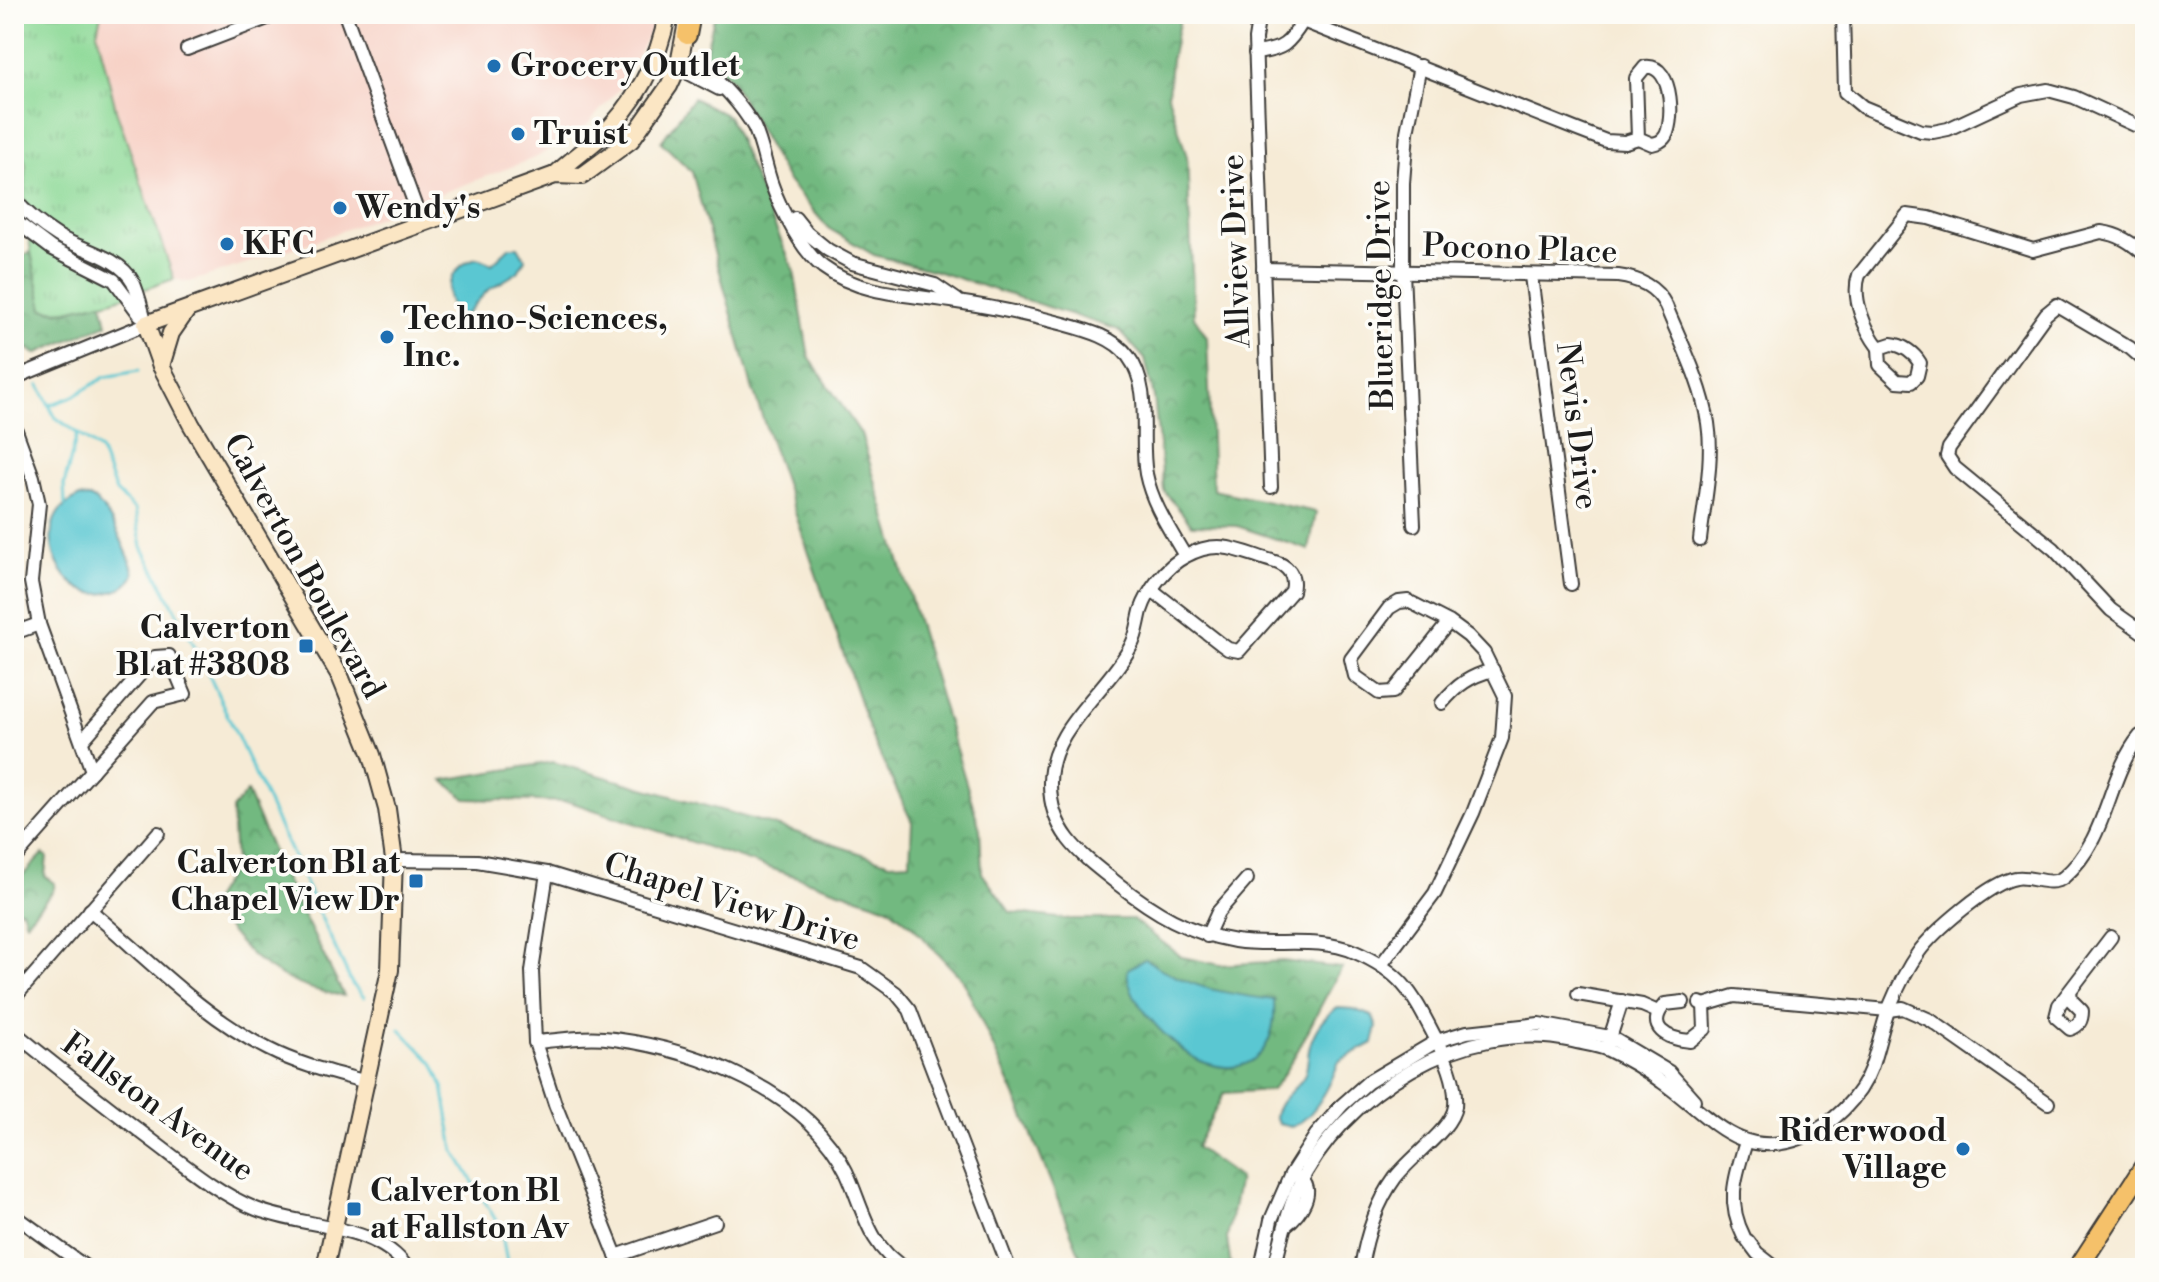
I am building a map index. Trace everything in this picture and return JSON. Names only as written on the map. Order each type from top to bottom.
[{"type":"main road","points":[[687,35],[689,14]]},
{"type":"main road","points":[[2078,1268],[2145,1165]]},
{"type":"street","points":[[187,49],[278,14]]},
{"type":"street","points":[[345,14],[422,224]]},
{"type":"street","points":[[555,175],[598,138],[636,93],[655,56],[667,14]]},
{"type":"street","name":"Allview Drive","points":[[1259,14],[1255,53],[1271,487]]},
{"type":"street","points":[[1285,14],[1606,141],[1625,142],[1638,138],[1652,144],[1662,141],[1670,126],[1666,78],[1661,70],[1651,66],[1645,67],[1636,78],[1638,138]]},
{"type":"street","points":[[1843,14],[1845,92],[1863,107],[1921,131],[1940,132],[2021,95],[2048,90],[2074,97],[2145,127]]},
{"type":"street","points":[[1255,53],[1274,51],[1285,45],[1303,21]]},
{"type":"street","points":[[14,378],[146,324],[555,175],[582,176],[631,140],[657,106],[679,64],[687,35]]},
{"type":"street","points":[[679,64],[690,74],[725,92],[754,128],[772,187],[801,243],[821,266],[935,285],[959,302]]},
{"type":"street","name":"Blueridge Drive","points":[[1414,525],[1403,271],[1404,158],[1420,66]]},
{"type":"street","points":[[14,159],[17,174],[14,185]]},
{"type":"street","points":[[14,199],[78,254]]},
{"type":"street","points":[[780,201],[807,233],[848,272],[882,292],[1033,316],[1107,339],[1126,353],[1142,387],[1145,472],[1151,493],[1185,556]]},
{"type":"street","points":[[1879,348],[1863,316],[1856,286],[1859,275],[1907,215],[1929,218],[2033,250],[2101,232],[2110,233],[2130,242],[2145,255]]},
{"type":"street","points":[[14,220],[33,236],[78,254],[111,261],[123,270],[133,282],[146,324]]},
{"type":"street","name":"Pocono Place","points":[[1263,269],[1627,277],[1642,281],[1662,297],[1708,421],[1707,472],[1700,540]]},
{"type":"street","name":"Nevis Drive","points":[[1531,276],[1571,584]]},
{"type":"street","points":[[2145,361],[2130,348],[2057,305],[2046,314],[1970,417],[1947,456],[1955,468],[2073,567],[2111,610],[2145,634]]},
{"type":"street","points":[[161,366],[171,333],[187,309]]},
{"type":"street","name":"Calverton Boulevard","points":[[146,324],[161,366],[191,424],[340,676],[381,782],[394,860],[390,970],[325,1268]]},
{"type":"street","points":[[14,425],[33,477],[39,504],[31,582],[39,624],[92,771]]},
{"type":"street","points":[[1152,590],[1228,649],[1239,651],[1292,591],[1294,582],[1292,573],[1279,563],[1215,545],[1185,556],[1164,573],[1152,590],[1142,610],[1131,647],[1059,744],[1049,782],[1052,803],[1072,847],[1144,905],[1164,917],[1207,936],[1240,942],[1325,945],[1351,950],[1381,965],[1416,998],[1443,1054],[1455,1105],[1445,1129],[1417,1152],[1395,1178],[1374,1217],[1361,1268]]},
{"type":"street","points":[[1381,965],[1435,893],[1473,813],[1502,738],[1505,696],[1484,653],[1449,622],[1408,601],[1389,608],[1351,659],[1355,676],[1379,693],[1393,692],[1449,622]]},
{"type":"street","points":[[14,633],[39,624]]},
{"type":"street","points":[[14,859],[153,702],[185,694],[169,656],[155,657],[82,741]]},
{"type":"street","points":[[1442,703],[1467,679],[1493,670]]},
{"type":"street","points":[[1261,1268],[1271,1220],[1316,1135],[1342,1105],[1368,1082],[1437,1041],[1479,1030],[1539,1024],[1608,1043],[1663,1082],[1713,1124],[1746,1142],[1767,1144],[1800,1138],[1832,1120],[1847,1105],[1870,1069],[1888,1010],[1920,951],[1973,902],[2004,882],[2018,877],[2054,882],[2063,878],[2096,836],[2128,751],[2140,736]]},
{"type":"street","points":[[14,998],[158,833]]},
{"type":"street","name":"Chapel View Drive","points":[[394,860],[477,861],[547,873],[861,968],[896,993],[910,1010],[1006,1267]]},
{"type":"street","points":[[547,873],[532,971],[535,1042],[555,1104],[618,1262],[715,1222]]},
{"type":"street","points":[[1207,936],[1218,912],[1247,879]]},
{"type":"street","points":[[90,910],[208,1010],[248,1039],[301,1063],[367,1082]]},
{"type":"street","points":[[2070,991],[2111,937]]},
{"type":"street","points":[[1578,994],[1642,1005],[1658,1012]]},
{"type":"street","points":[[1683,1002],[1665,1004],[1658,1012],[1658,1026],[1673,1039],[1690,1041],[1705,1029],[1702,1004],[1734,996],[1888,1010],[1903,1008],[1930,1020],[2048,1103]]},
{"type":"street","points":[[1608,1043],[1622,1001]]},
{"type":"street","name":"Fallston Avenue","points":[[14,1032],[187,1166],[237,1199],[279,1217],[380,1243],[407,1268]]},
{"type":"street","points":[[535,1042],[588,1037],[614,1039],[701,1061],[756,1084],[800,1114],[831,1149],[845,1170],[875,1240],[896,1266]]},
{"type":"street","points":[[1297,1176],[1359,1109],[1395,1080],[1443,1054],[1469,1044],[1509,1037],[1554,1037],[1608,1043]]},
{"type":"street","points":[[1746,1142],[1734,1191],[1736,1220],[1757,1253],[1776,1268]]},
{"type":"street","points":[[1274,1268],[1286,1225],[1297,1216],[1308,1194],[1308,1187],[1297,1176]]},
{"type":"street","points":[[14,1215],[87,1268]]},
{"type":"street","points":[[1271,1220],[1286,1225]]},
{"type":"shaded area","points":[[101,14],[654,14],[652,28],[621,87],[587,125],[537,157],[315,241],[189,282],[174,279],[116,110],[97,32]]},
{"type":"green space","points":[[14,14],[101,14],[97,32],[116,110],[174,279],[91,306],[43,309],[31,253],[24,197],[26,165],[22,151],[14,145]]},
{"type":"green space","points":[[715,14],[1181,14],[1171,60],[1168,95],[1187,157],[1194,317],[1207,337],[1213,490],[1316,512],[1309,550],[1237,526],[1192,525],[1164,491],[1154,397],[1145,359],[1119,330],[939,272],[874,255],[828,228],[787,180],[732,81],[705,54]]},
{"type":"green space","points":[[693,98],[728,116],[794,271],[809,357],[861,434],[980,829],[982,873],[1010,912],[1066,919],[1132,919],[1182,957],[1220,965],[1283,961],[1342,968],[1292,1061],[1272,1090],[1224,1093],[1196,1147],[1239,1178],[1227,1238],[1231,1268],[1081,1268],[1079,1253],[1025,1118],[963,980],[911,925],[888,907],[570,802],[466,799],[443,780],[553,762],[783,828],[890,863],[910,862],[912,822],[873,740],[752,387],[692,172],[661,142]]},
{"type":"green space","points":[[31,253],[43,309],[59,312],[102,302],[107,324],[35,354],[27,348],[14,350],[14,257]]},
{"type":"green space","points":[[247,792],[279,866],[344,996],[301,985],[266,966],[236,939],[211,903],[235,864],[232,809]]},
{"type":"green space","points":[[43,854],[47,856],[45,876],[55,884],[53,891],[26,922],[22,910],[14,909],[14,878],[23,875]]},
{"type":"water","points":[[510,247],[518,247],[525,259],[518,272],[487,291],[466,314],[459,314],[452,307],[448,290],[455,273],[461,266],[478,258],[492,264]]},
{"type":"water","points":[[78,497],[91,498],[98,503],[123,544],[134,574],[128,584],[119,589],[96,594],[82,590],[70,581],[54,555],[53,526],[58,513]]},
{"type":"water","points":[[1145,959],[1177,977],[1207,988],[1274,1000],[1274,1017],[1266,1045],[1248,1063],[1236,1067],[1203,1062],[1179,1048],[1142,1008],[1128,981],[1128,969]]},
{"type":"water","points":[[1338,1008],[1353,1009],[1372,1016],[1377,1026],[1373,1043],[1339,1061],[1327,1090],[1300,1123],[1291,1127],[1279,1124],[1275,1118],[1276,1112],[1303,1078],[1316,1031],[1323,1020]]},
{"type":"waterway","points":[[14,300],[22,292],[22,275],[15,253]]},
{"type":"waterway","points":[[14,318],[24,341]]},
{"type":"waterway","points":[[50,405],[74,396],[105,377],[138,371]]},
{"type":"waterway","points":[[39,385],[55,417],[100,450],[116,492],[135,510],[142,547],[201,658],[352,984],[364,997]]},
{"type":"waterway","points":[[65,505],[64,485],[77,434]]},
{"type":"waterway","points":[[400,1029],[433,1063],[443,1086],[454,1150],[501,1229],[508,1268]]},
{"type":"place","name":"Grocery Outlet","points":[[494,66]]},
{"type":"place","name":"Truist","points":[[518,134]]},
{"type":"place","name":"Wendy's","points":[[340,208]]},
{"type":"place","name":"KFC","points":[[227,244]]},
{"type":"place","name":"Techno-Sciences, Inc.","points":[[387,337]]},
{"type":"place","name":"Calverton Bl at #3808","points":[[306,646]]},
{"type":"place","name":"Calverton Bl at Chapel View Dr","points":[[416,881]]},
{"type":"place","name":"Riderwood Village","points":[[1963,1149]]},
{"type":"place","name":"Calverton Bl at Fallston Av","points":[[354,1209]]}]
